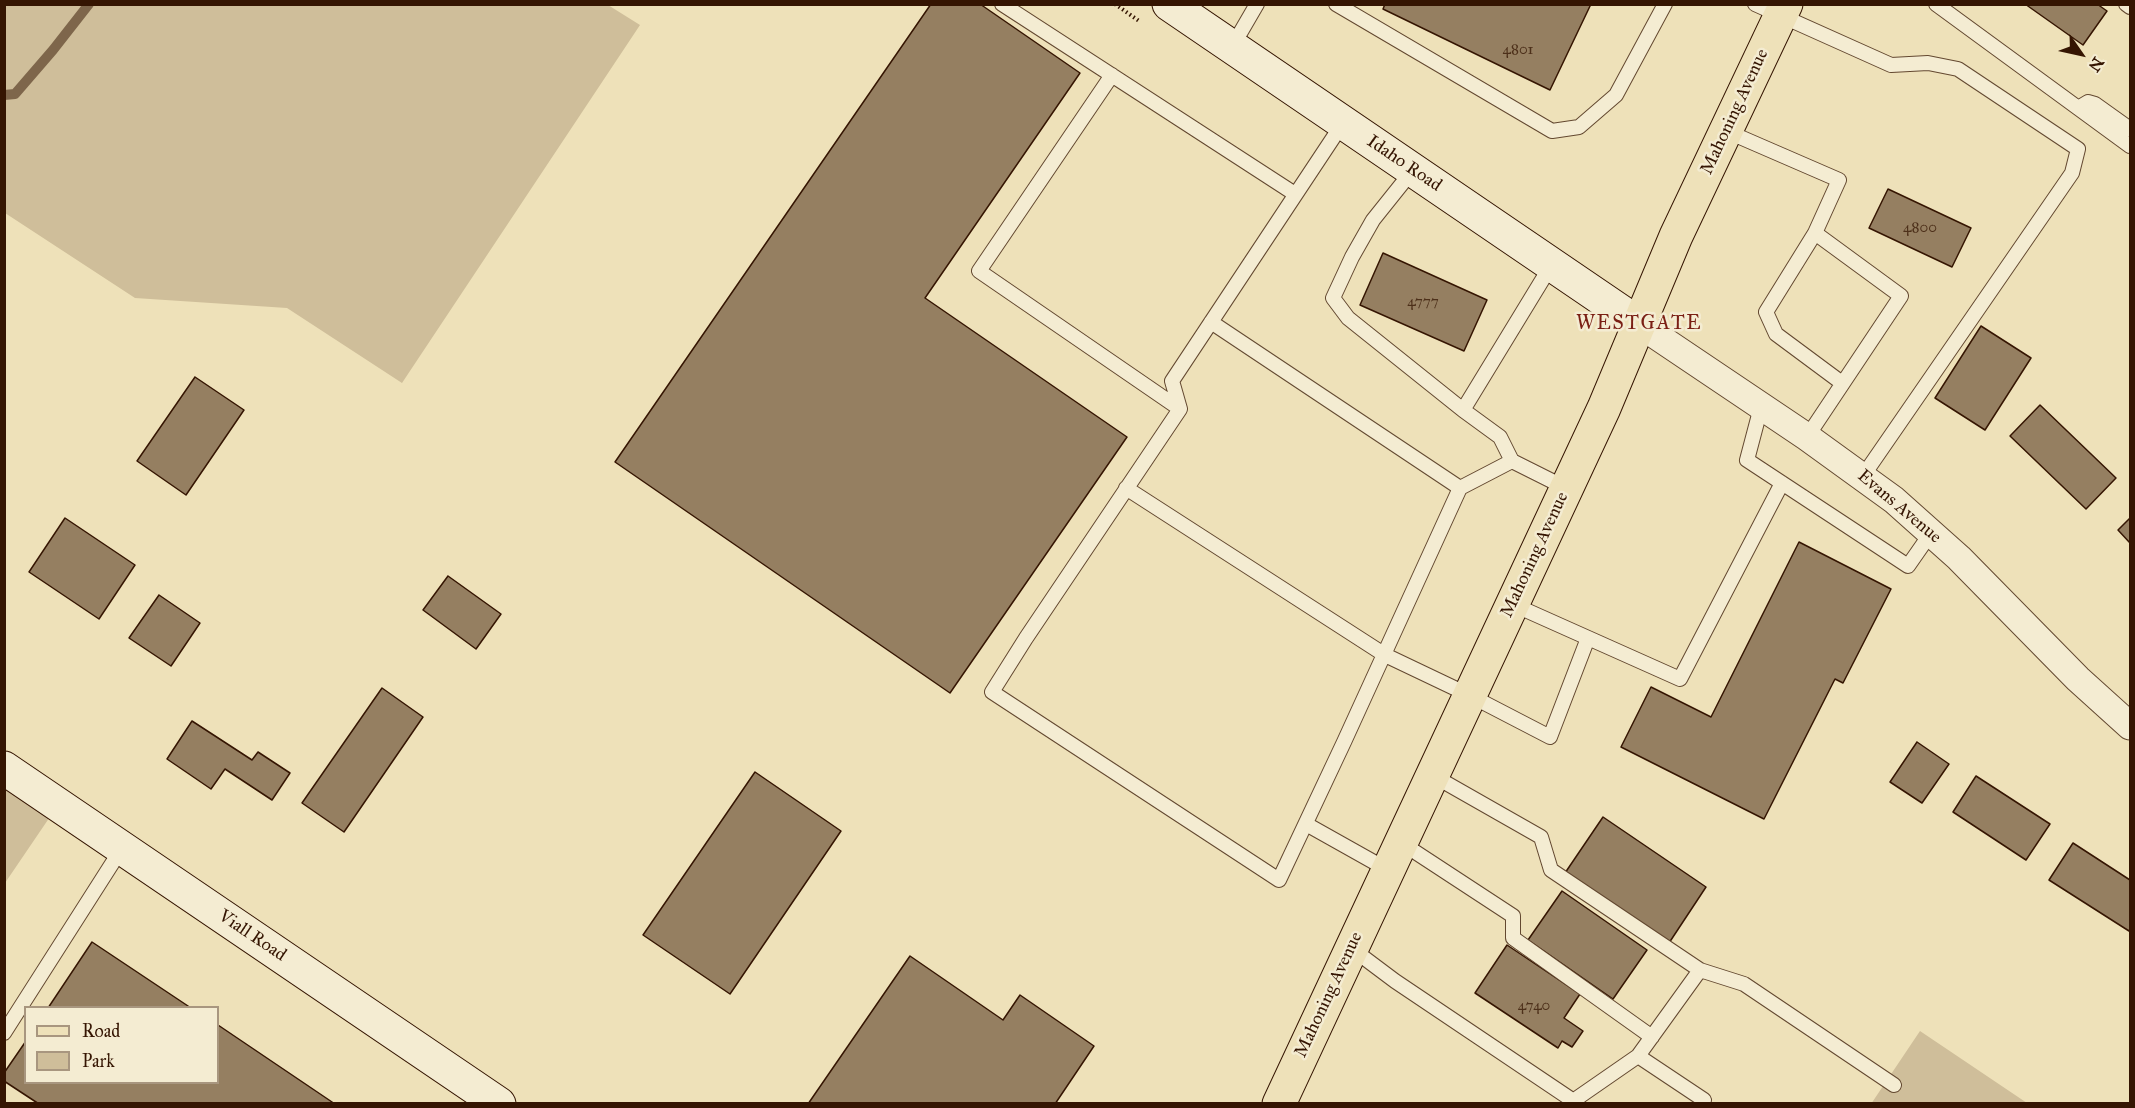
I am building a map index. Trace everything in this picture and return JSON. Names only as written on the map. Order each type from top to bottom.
[{"type":"main road","name":"Mahoning Avenue","points":[[1279,1104],[1604,408],[1676,236],[1726,131],[1774,8]]},
{"type":"street","name":"Idaho Road","points":[[1169,4],[1639,324]]},
{"type":"street","name":"Evans Avenue","points":[[1639,324],[1807,437],[1894,500],[1959,558],[2078,679],[2130,726]]},
{"type":"street","name":"Viall Road","points":[[4,768],[499,1104]]},
{"type":"lane","points":[[1002,4],[1295,194]]},
{"type":"lane","points":[[1232,47],[1257,4]]},
{"type":"lane","points":[[1336,4],[1552,131],[1579,127],[1616,95],[1665,4]]},
{"type":"lane","points":[[1936,4],[2130,146]]},
{"type":"lane","points":[[2126,4],[2130,7]]},
{"type":"lane","points":[[1774,8],[1892,66],[1928,63],[1958,69],[2078,148],[2072,173],[1863,476]]},
{"type":"lane","points":[[1112,75],[979,271],[1180,409]]},
{"type":"lane","points":[[2079,108],[2088,102],[2095,104],[2130,128]]},
{"type":"lane","points":[[1180,409],[1172,381],[1343,123]]},
{"type":"lane","points":[[1726,131],[1839,180],[1815,233],[1766,312],[1776,334],[1842,383]]},
{"type":"lane","points":[[1413,170],[1373,220],[1352,257],[1333,298],[1348,318],[1500,437],[1512,461],[1566,488]]},
{"type":"lane","points":[[1807,437],[1901,296],[1815,233]]},
{"type":"lane","points":[[1463,410],[1552,264]]},
{"type":"lane","points":[[1211,322],[1460,488]]},
{"type":"lane","points":[[1761,406],[1747,460],[1908,566],[1931,533]]},
{"type":"lane","points":[[1180,409],[992,692],[1278,880],[1385,655],[1460,488],[1512,461]]},
{"type":"lane","points":[[1512,604],[1680,679],[1782,483]]},
{"type":"lane","points":[[1126,488],[1385,655],[1550,737],[1588,638]]},
{"type":"lane","points":[[1432,775],[1541,837],[1551,870],[1700,970],[1744,984],[1894,1085]]},
{"type":"lane","points":[[1306,824],[1394,856],[1513,916],[1513,938],[1652,1037]]},
{"type":"lane","points":[[4,1033],[122,848]]},
{"type":"lane","points":[[1351,948],[1395,981],[1576,1102],[1638,1056],[1700,970]]},
{"type":"lane","points":[[1638,1056],[1704,1100]]},
{"type":"green space","points":[[5,5],[608,5],[640,25],[402,383],[287,308],[135,298],[5,213]]},
{"type":"green space","points":[[5,768],[58,805],[5,883]]},
{"type":"green space","points":[[1920,1031],[2027,1103],[1871,1104]]},
{"type":"building","points":[[931,4],[980,4],[1080,73],[925,298],[1127,437],[950,693],[615,462]]},
{"type":"building","points":[[1385,4],[1591,4],[1550,90],[1383,9]]},
{"type":"building","points":[[2025,4],[2097,4],[2107,11],[2083,45]]},
{"type":"building","points":[[1888,189],[1971,228],[1952,267],[1869,228]]},
{"type":"building","points":[[1383,253],[1487,300],[1464,351],[1360,305]]},
{"type":"building","points":[[1981,326],[2031,358],[1985,430],[1935,398]]},
{"type":"building","points":[[195,377],[244,410],[186,495],[137,461]]},
{"type":"building","points":[[2040,405],[2116,478],[2086,509],[2010,436]]},
{"type":"building","points":[[65,518],[135,565],[99,619],[29,572]]},
{"type":"building","points":[[2130,518],[2130,543],[2118,530]]},
{"type":"building","points":[[1799,542],[1891,589],[1843,683],[1835,679],[1764,819],[1621,747],[1651,687],[1711,717]]},
{"type":"building","points":[[448,576],[501,614],[476,649],[423,610]]},
{"type":"building","points":[[159,595],[200,623],[171,666],[129,638]]},
{"type":"building","points":[[382,688],[423,717],[344,832],[302,803]]},
{"type":"building","points":[[192,721],[252,760],[258,752],[290,773],[272,800],[225,769],[211,789],[167,759]]},
{"type":"building","points":[[1917,742],[1949,764],[1922,803],[1890,782]]},
{"type":"building","points":[[755,772],[841,831],[730,994],[643,935]]},
{"type":"building","points":[[1976,776],[2050,824],[2026,860],[1953,812]]},
{"type":"building","points":[[1603,817],[1706,887],[1669,943],[1565,873]]},
{"type":"building","points":[[2073,843],[2130,880],[2129,931],[2049,880]]},
{"type":"building","points":[[1562,891],[1647,950],[1613,999],[1528,940]]},
{"type":"building","points":[[92,942],[188,1006],[49,1006]]},
{"type":"building","points":[[1507,945],[1580,994],[1564,1018],[1583,1031],[1572,1047],[1562,1041],[1558,1048],[1475,993]]},
{"type":"building","points":[[910,956],[1003,1020],[1020,995],[1094,1046],[1055,1104],[808,1104]]},
{"type":"building","points":[[219,1026],[335,1104],[39,1104],[4,1081],[4,1073],[24,1044],[24,1084],[219,1084]]},
{"type":"waterway","points":[[4,95],[15,94],[89,4]]},
{"type":"district","name":"WESTGATE","points":[[1639,324]]}]
